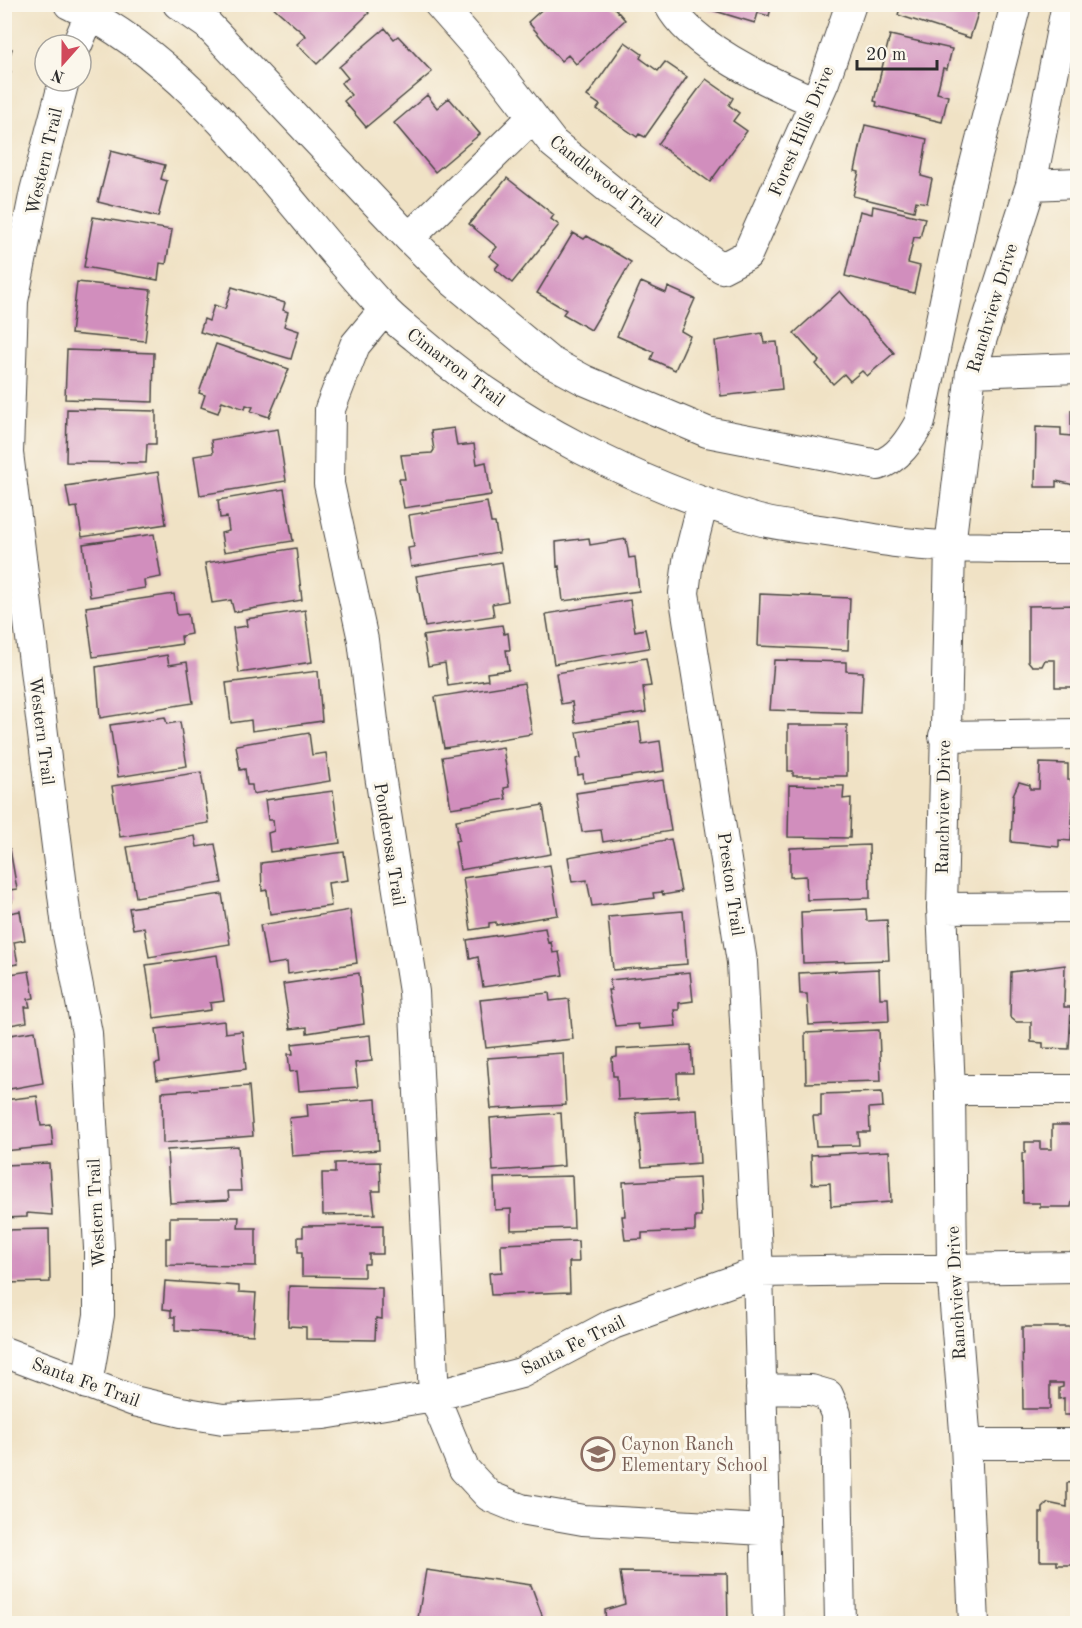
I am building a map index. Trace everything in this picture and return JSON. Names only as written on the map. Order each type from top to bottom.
[{"type":"street","points":[[178,4],[208,25],[454,283],[549,360],[584,380],[707,432],[878,465],[888,462],[910,440],[920,422],[966,199],[1016,4]]},
{"type":"street","name":"Candlewood Trail","points":[[439,4],[495,68],[553,142],[612,191],[722,268],[747,255]]},
{"type":"street","points":[[669,4],[703,41],[736,64],[771,83],[815,102]]},
{"type":"street","name":"Forest Hills Drive","points":[[747,255],[815,102],[851,4]]},
{"type":"street","name":"Ranchview Drive","points":[[974,1623],[966,1444],[952,1268],[950,1090],[942,908],[944,736],[950,546],[971,372],[1031,185],[1067,4]]},
{"type":"street","points":[[78,33],[80,9]]},
{"type":"street","name":"Cimarron Trail","points":[[80,9],[160,61],[245,148],[384,310],[445,363],[509,407],[626,470],[704,502],[758,520],[904,543],[1077,548]]},
{"type":"street","name":"Western Trail","points":[[61,93],[35,191],[13,301],[8,453],[68,935],[87,1033],[99,1248],[99,1315],[87,1384]]},
{"type":"street","points":[[409,238],[533,117]]},
{"type":"street","points":[[1031,185],[1077,183]]},
{"type":"street","name":"Ponderosa Trail","points":[[384,310],[356,345],[330,409],[329,483],[363,640],[379,769],[414,992],[434,1396],[464,1469],[489,1496],[521,1509],[584,1520],[765,1530]]},
{"type":"street","points":[[971,372],[1077,368]]},
{"type":"street","name":"Preston Trail","points":[[704,502],[688,561],[684,593],[742,962],[758,1272],[768,1623]]},
{"type":"street","points":[[944,736],[1077,734]]},
{"type":"street","points":[[942,908],[1077,907]]},
{"type":"street","points":[[950,1090],[1077,1090]]},
{"type":"street","name":"Santa Fe Trail","points":[[4,1352],[134,1401],[223,1419],[324,1414],[434,1396],[520,1373],[613,1324],[758,1272],[1077,1267]]},
{"type":"street","points":[[761,1389],[811,1390],[828,1395],[836,1414],[840,1623]]},
{"type":"street","points":[[966,1444],[1077,1444]]},
{"type":"building","points":[[274,4],[361,4],[369,13],[317,64],[297,44],[306,36],[272,6]]},
{"type":"building","points":[[548,4],[611,4],[625,20],[576,64],[568,55],[561,61],[528,22]]},
{"type":"building","points":[[772,4],[769,16],[758,13],[755,23],[695,5]]},
{"type":"building","points":[[901,4],[981,4],[970,38],[898,15]]},
{"type":"building","points":[[385,28],[394,39],[398,36],[432,72],[366,127],[344,101],[351,95],[341,83],[348,78],[339,67]]},
{"type":"building","points":[[890,35],[952,49],[947,69],[943,68],[937,93],[948,96],[942,122],[876,106],[877,102],[874,101]]},
{"type":"building","points":[[625,42],[642,54],[640,58],[658,71],[665,62],[687,77],[645,137],[639,134],[637,137],[597,109],[600,105],[587,96]]},
{"type":"building","points":[[4,46],[12,49],[5,70],[11,72],[5,88]]},
{"type":"building","points":[[706,79],[733,98],[729,105],[739,113],[733,121],[747,131],[710,182],[658,144]]},
{"type":"building","points":[[427,95],[437,108],[449,98],[480,134],[435,172],[394,123]]},
{"type":"building","points":[[865,125],[927,139],[921,176],[932,179],[927,203],[916,201],[914,211],[853,196],[859,172],[855,171]]},
{"type":"building","points":[[111,151],[165,165],[161,179],[167,181],[158,217],[98,202]]},
{"type":"building","points":[[507,178],[554,215],[551,219],[559,225],[512,283],[495,269],[499,264],[489,256],[497,247],[469,224]]},
{"type":"building","points":[[873,206],[925,218],[920,238],[914,237],[908,263],[920,266],[914,293],[845,276],[860,211],[872,214]]},
{"type":"building","points":[[93,217],[172,230],[166,264],[160,263],[158,280],[84,267]]},
{"type":"building","points":[[573,233],[584,239],[587,236],[631,262],[591,330],[563,314],[566,310],[537,293]]},
{"type":"building","points":[[77,282],[151,290],[145,341],[71,334]]},
{"type":"building","points":[[641,282],[666,293],[668,287],[695,299],[681,331],[690,336],[675,370],[651,359],[654,352],[617,336]]},
{"type":"building","points":[[232,287],[285,303],[283,310],[288,312],[284,326],[299,331],[291,359],[200,332],[204,319],[209,321],[214,305],[225,309]]},
{"type":"building","points":[[840,291],[894,353],[867,376],[862,371],[850,381],[844,374],[833,384],[816,364],[819,361],[794,333]]},
{"type":"building","points":[[762,333],[764,343],[777,342],[782,389],[721,396],[715,341]]},
{"type":"building","points":[[216,344],[289,369],[269,417],[251,411],[253,407],[246,405],[245,409],[222,401],[218,413],[201,407],[205,395],[199,393]]},
{"type":"building","points":[[67,350],[154,353],[153,402],[65,399]]},
{"type":"building","points":[[67,409],[156,411],[156,444],[147,444],[146,463],[66,462]]},
{"type":"building","points":[[1071,410],[1078,410],[1078,480],[1074,485],[1056,481],[1056,487],[1035,487],[1036,427],[1061,428],[1061,435],[1071,436]]},
{"type":"building","points":[[454,428],[457,446],[474,444],[477,464],[486,462],[491,495],[404,508],[399,479],[405,479],[401,455],[432,453],[434,450],[431,431]]},
{"type":"building","points":[[278,429],[286,481],[200,495],[194,456],[213,453],[211,440]]},
{"type":"building","points":[[158,472],[166,524],[82,537],[77,507],[70,508],[66,486]]},
{"type":"building","points":[[284,489],[293,541],[224,552],[221,533],[229,531],[227,517],[220,518],[218,500]]},
{"type":"building","points":[[487,502],[491,523],[495,523],[500,552],[411,567],[408,548],[414,547],[409,515]]},
{"type":"building","points":[[154,534],[161,577],[144,580],[145,588],[90,597],[83,544]]},
{"type":"building","points":[[589,538],[590,545],[626,539],[629,558],[635,557],[639,591],[563,601],[559,566],[557,567],[556,542]]},
{"type":"building","points":[[296,548],[302,600],[234,612],[231,600],[212,603],[205,563]]},
{"type":"building","points":[[502,562],[508,601],[492,604],[494,616],[425,627],[416,576]]},
{"type":"building","points":[[174,594],[177,615],[188,614],[191,634],[181,636],[182,644],[93,657],[86,607]]},
{"type":"building","points":[[760,594],[850,598],[848,650],[758,646]]},
{"type":"building","points":[[630,600],[635,631],[645,629],[649,648],[554,664],[546,614]]},
{"type":"building","points":[[1078,605],[1078,687],[1055,687],[1055,660],[1045,660],[1042,666],[1032,666],[1028,661],[1028,606]]},
{"type":"building","points":[[305,610],[312,662],[239,673],[233,628],[247,626],[246,619]]},
{"type":"building","points":[[502,625],[504,634],[508,633],[510,650],[506,650],[509,670],[487,673],[488,680],[448,686],[445,663],[428,666],[423,636]]},
{"type":"building","points":[[167,655],[169,665],[187,662],[193,703],[100,718],[96,667]]},
{"type":"building","points":[[646,658],[651,686],[643,687],[646,712],[575,723],[572,702],[561,704],[556,673]]},
{"type":"building","points":[[774,660],[846,662],[846,671],[863,672],[861,713],[770,710]]},
{"type":"building","points":[[318,671],[322,721],[252,731],[251,720],[231,723],[226,683]]},
{"type":"building","points":[[524,683],[532,734],[444,748],[435,697]]},
{"type":"building","points":[[165,717],[167,724],[180,722],[187,766],[118,777],[110,725]]},
{"type":"building","points":[[639,722],[642,744],[660,741],[664,771],[584,783],[583,774],[578,775],[576,759],[581,758],[577,732]]},
{"type":"building","points":[[788,725],[847,725],[847,776],[793,776],[793,771],[788,771]]},
{"type":"building","points":[[309,733],[312,755],[326,753],[330,781],[253,794],[252,785],[247,785],[245,769],[240,770],[236,745]]},
{"type":"building","points":[[503,747],[509,787],[504,788],[506,799],[451,808],[442,757]]},
{"type":"building","points":[[1040,763],[1068,764],[1068,780],[1074,781],[1071,841],[1059,840],[1059,847],[1011,842],[1013,795],[1019,782],[1030,785],[1030,789],[1039,789]]},
{"type":"building","points":[[201,772],[209,823],[120,837],[112,786]]},
{"type":"building","points":[[663,780],[671,831],[603,842],[601,830],[582,832],[576,793]]},
{"type":"building","points":[[789,785],[844,786],[843,799],[851,798],[850,838],[788,837]]},
{"type":"building","points":[[333,791],[340,843],[270,852],[268,833],[274,831],[273,820],[268,820],[265,800]]},
{"type":"building","points":[[543,805],[551,854],[460,870],[455,841],[459,840],[456,820]]},
{"type":"building","points":[[195,836],[197,847],[215,844],[222,883],[136,897],[127,847]]},
{"type":"building","points":[[671,839],[681,892],[663,895],[662,892],[653,893],[654,898],[592,906],[587,880],[572,882],[568,857]]},
{"type":"building","points":[[869,845],[870,898],[807,900],[806,876],[790,877],[790,848]]},
{"type":"building","points":[[10,849],[17,889],[10,890],[12,902],[4,903],[4,850]]},
{"type":"building","points":[[344,852],[348,880],[328,883],[331,906],[270,914],[267,890],[262,891],[261,863]]},
{"type":"building","points":[[550,865],[558,915],[496,925],[496,922],[489,923],[489,927],[471,930],[463,878]]},
{"type":"building","points":[[222,894],[230,944],[149,957],[144,927],[133,929],[129,908]]},
{"type":"building","points":[[866,909],[867,921],[887,920],[889,960],[803,963],[801,912]]},
{"type":"building","points":[[350,910],[357,963],[288,974],[287,962],[267,965],[260,925]]},
{"type":"building","points":[[20,911],[25,940],[14,942],[18,964],[4,966],[4,914]]},
{"type":"building","points":[[683,911],[687,964],[613,970],[608,917]]},
{"type":"building","points":[[545,928],[553,953],[559,952],[563,975],[483,987],[478,957],[470,959],[467,940]]},
{"type":"building","points":[[217,955],[224,1001],[210,1003],[211,1010],[154,1018],[146,965]]},
{"type":"building","points":[[1065,965],[1064,1007],[1071,1007],[1069,1049],[1043,1048],[1043,1043],[1031,1042],[1031,1022],[1016,1022],[1010,1017],[1011,972]]},
{"type":"building","points":[[879,969],[880,998],[888,998],[889,1021],[809,1025],[807,994],[800,994],[799,973]]},
{"type":"building","points":[[29,971],[34,998],[28,999],[30,1007],[25,1007],[27,1022],[4,1026],[4,975]]},
{"type":"building","points":[[690,972],[693,1001],[679,1003],[679,1010],[674,1010],[676,1026],[639,1029],[638,1024],[615,1026],[608,990],[611,990],[610,980]]},
{"type":"building","points":[[359,973],[364,1024],[307,1033],[307,1027],[290,1029],[283,984]]},
{"type":"building","points":[[549,993],[550,1001],[569,999],[573,1039],[486,1048],[480,1000]]},
{"type":"building","points":[[224,1021],[225,1033],[242,1031],[246,1069],[157,1080],[155,1064],[160,1063],[156,1029]]},
{"type":"building","points":[[879,1030],[881,1081],[806,1083],[805,1033]]},
{"type":"building","points":[[35,1031],[43,1083],[4,1090],[4,1036]]},
{"type":"building","points":[[370,1035],[372,1061],[355,1063],[358,1087],[299,1091],[297,1071],[290,1072],[288,1054],[293,1054],[292,1044]]},
{"type":"building","points":[[691,1045],[693,1073],[677,1073],[678,1097],[618,1100],[617,1076],[613,1076],[612,1058],[617,1057],[617,1049]]},
{"type":"building","points":[[563,1053],[566,1105],[491,1109],[487,1058]]},
{"type":"building","points":[[249,1086],[253,1136],[163,1143],[162,1092]]},
{"type":"building","points":[[882,1092],[883,1107],[869,1108],[870,1132],[858,1132],[859,1145],[816,1146],[813,1116],[821,1116],[821,1094]]},
{"type":"building","points":[[37,1096],[41,1126],[51,1125],[53,1146],[4,1151],[4,1100]]},
{"type":"building","points":[[376,1099],[379,1150],[292,1156],[289,1118],[308,1116],[307,1104]]},
{"type":"building","points":[[697,1110],[700,1163],[642,1167],[636,1113]]},
{"type":"building","points":[[561,1113],[564,1166],[493,1171],[490,1118]]},
{"type":"building","points":[[1052,1125],[1078,1125],[1078,1201],[1072,1201],[1071,1207],[1040,1207],[1040,1203],[1023,1203],[1022,1153],[1025,1153],[1025,1142],[1040,1142],[1040,1149],[1052,1149]]},
{"type":"building","points":[[238,1146],[241,1191],[228,1191],[229,1200],[170,1203],[167,1150]]},
{"type":"building","points":[[889,1151],[891,1202],[831,1206],[830,1183],[812,1184],[811,1155]]},
{"type":"building","points":[[380,1162],[381,1191],[372,1191],[375,1214],[323,1215],[322,1173],[335,1173],[335,1163]]},
{"type":"building","points":[[49,1163],[52,1215],[27,1213],[27,1217],[4,1218],[4,1165]]},
{"type":"building","points":[[572,1176],[574,1228],[511,1230],[511,1209],[495,1210],[494,1178]]},
{"type":"building","points":[[699,1178],[701,1216],[695,1216],[695,1231],[642,1233],[642,1239],[625,1240],[622,1216],[625,1216],[623,1182]]},
{"type":"building","points":[[170,1217],[239,1217],[238,1228],[256,1228],[256,1266],[166,1265],[166,1238],[170,1238]]},
{"type":"building","points":[[383,1225],[383,1254],[369,1254],[369,1264],[364,1264],[364,1277],[302,1276],[302,1252],[298,1252],[298,1237],[303,1237],[303,1226]]},
{"type":"building","points":[[49,1229],[50,1282],[4,1283],[4,1230]]},
{"type":"building","points":[[578,1241],[579,1262],[569,1262],[570,1292],[491,1295],[489,1273],[502,1272],[501,1244]]},
{"type":"building","points":[[165,1281],[239,1286],[239,1292],[256,1293],[253,1335],[175,1330],[175,1317],[171,1317],[171,1310],[163,1309]]},
{"type":"building","points":[[289,1286],[382,1288],[382,1319],[376,1318],[375,1340],[306,1339],[306,1327],[288,1326]]},
{"type":"building","points":[[1022,1327],[1078,1327],[1078,1415],[1064,1415],[1064,1398],[1059,1399],[1059,1388],[1063,1387],[1063,1383],[1050,1383],[1050,1409],[1023,1409]]},
{"type":"building","points":[[1078,1482],[1078,1565],[1057,1565],[1057,1561],[1040,1561],[1040,1513],[1043,1513],[1043,1508],[1048,1503],[1067,1507],[1067,1483]]},
{"type":"building","points":[[426,1570],[531,1585],[542,1615],[540,1624],[417,1624]]},
{"type":"building","points":[[620,1572],[727,1573],[728,1624],[606,1624],[605,1610],[625,1604]]},
{"type":"place","name":"Caynon Ranch Elementary School","points":[[598,1454]]}]
